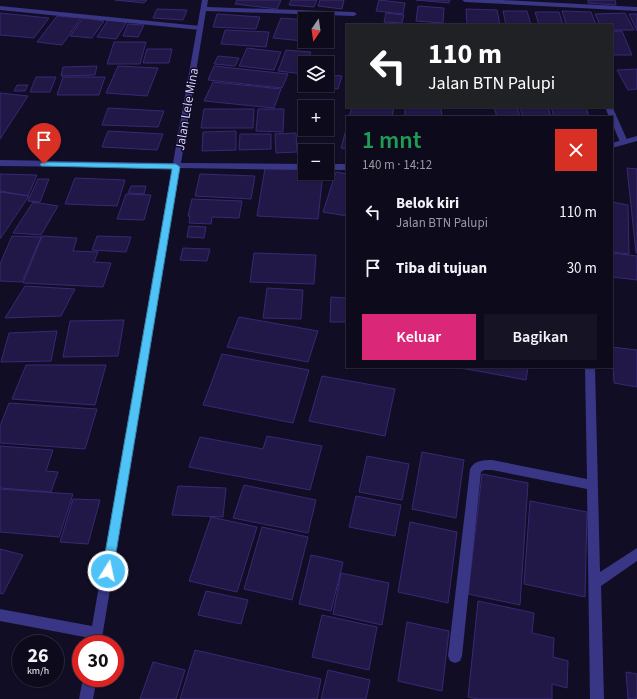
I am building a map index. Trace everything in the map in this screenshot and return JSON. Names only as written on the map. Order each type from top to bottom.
[{"type":"street","points":[[465,0],[637,9]]},
{"type":"street","points":[[627,0],[628,9]]},
{"type":"street","points":[[204,4],[354,14]]},
{"type":"street","name":"Jalan Lele Mina","points":[[97,635],[204,4]]},
{"type":"street","points":[[0,8],[200,28]]},
{"type":"street","points":[[613,116],[624,142]]},
{"type":"street","points":[[613,146],[637,138]]},
{"type":"street","points":[[0,163],[176,167],[298,167]]},
{"type":"street","points":[[334,167],[346,167]]},
{"type":"street","points":[[590,368],[597,699]]},
{"type":"street","points":[[455,656],[476,469],[482,465],[492,465],[592,485]]},
{"type":"street","points":[[594,583],[637,554]]},
{"type":"street","points":[[0,615],[80,635]]},
{"type":"street","points":[[86,699],[88,687]]},
{"type":"building","points":[[115,0],[147,0],[144,3]]},
{"type":"building","points":[[237,0],[281,0],[277,9],[235,4]]},
{"type":"building","points":[[291,0],[317,0],[314,7],[289,5]]},
{"type":"building","points":[[320,0],[344,0],[342,9],[318,6]]},
{"type":"building","points":[[379,0],[405,3],[403,14],[376,11]]},
{"type":"building","points":[[416,0],[450,0],[449,3]]},
{"type":"building","points":[[588,0],[615,0],[616,5],[588,3]]},
{"type":"building","points":[[418,6],[444,8],[443,23],[416,21]]},
{"type":"building","points":[[157,9],[187,10],[183,20],[153,18]]},
{"type":"building","points":[[466,9],[497,10],[500,24],[467,24]]},
{"type":"building","points":[[503,11],[527,11],[531,24],[506,24]]},
{"type":"building","points":[[562,11],[591,12],[596,24],[566,24]]},
{"type":"building","points":[[535,12],[559,12],[563,24],[539,24]]},
{"type":"building","points":[[0,13],[49,18],[34,38],[0,35]]},
{"type":"building","points":[[386,13],[404,15],[402,23],[384,22]]},
{"type":"building","points":[[625,13],[634,30],[613,30],[613,24],[600,24],[595,14]]},
{"type":"building","points":[[217,14],[260,17],[256,29],[213,27]]},
{"type":"building","points":[[629,14],[637,14],[637,31]]},
{"type":"building","points":[[57,16],[81,18],[62,45],[37,42]]},
{"type":"building","points":[[83,18],[104,21],[92,38],[70,36]]},
{"type":"building","points":[[281,18],[298,19],[298,40],[273,38]]},
{"type":"building","points":[[108,20],[127,22],[116,39],[97,37]]},
{"type":"building","points":[[128,24],[144,25],[138,37],[123,36]]},
{"type":"building","points":[[225,30],[269,32],[266,47],[221,44]]},
{"type":"building","points":[[613,31],[622,31],[632,55],[613,55]]},
{"type":"building","points":[[114,42],[146,42],[140,64],[107,64]]},
{"type":"building","points":[[247,48],[281,52],[274,70],[239,66]]},
{"type":"building","points":[[147,49],[172,49],[169,63],[143,63]]},
{"type":"building","points":[[286,50],[311,52],[310,56],[298,56],[298,73],[278,71]]},
{"type":"building","points":[[218,56],[239,58],[235,66],[214,64]]},
{"type":"building","points":[[97,66],[95,75],[61,76],[63,67]]},
{"type":"building","points":[[118,66],[158,68],[147,96],[106,93]]},
{"type":"building","points":[[214,66],[288,74],[282,88],[208,80]]},
{"type":"building","points":[[637,69],[637,89],[628,90],[617,70]]},
{"type":"building","points":[[334,75],[342,76],[338,89],[334,89]]},
{"type":"building","points":[[36,77],[56,77],[50,92],[30,92]]},
{"type":"building","points":[[63,77],[105,77],[99,95],[57,95]]},
{"type":"building","points":[[213,82],[281,89],[274,108],[204,101]]},
{"type":"building","points":[[17,85],[28,85],[25,91],[14,91]]},
{"type":"building","points":[[0,93],[28,96],[0,139]]},
{"type":"building","points":[[108,108],[164,111],[158,127],[102,125]]},
{"type":"building","points":[[352,108],[394,108],[392,116],[349,116]]},
{"type":"building","points":[[405,108],[441,108],[442,116],[405,116]]},
{"type":"building","points":[[494,108],[517,108],[520,116],[497,116]]},
{"type":"building","points":[[520,108],[548,108],[551,116],[523,116]]},
{"type":"building","points":[[551,108],[586,108],[589,116],[554,116]]},
{"type":"building","points":[[204,109],[254,109],[253,128],[201,128]]},
{"type":"building","points":[[258,109],[284,109],[283,132],[256,131]]},
{"type":"building","points":[[346,130],[346,149],[341,148]]},
{"type":"building","points":[[108,131],[163,134],[157,150],[102,147]]},
{"type":"building","points":[[236,131],[236,150],[202,151],[203,132]]},
{"type":"building","points":[[296,133],[297,152],[276,153],[275,134]]},
{"type":"building","points":[[240,134],[271,134],[271,149],[239,150]]},
{"type":"building","points":[[265,168],[298,169],[298,180],[322,180],[318,219],[257,216]]},
{"type":"building","points":[[627,168],[637,169],[637,253],[636,253]]},
{"type":"building","points":[[336,172],[346,174],[346,216],[323,212]]},
{"type":"building","points":[[0,174],[37,175],[28,196],[0,191]]},
{"type":"building","points":[[200,174],[255,176],[251,199],[195,196]]},
{"type":"building","points":[[75,178],[125,180],[117,206],[65,204]]},
{"type":"building","points":[[38,179],[49,179],[40,202],[28,201]]},
{"type":"building","points":[[131,186],[146,186],[144,194],[128,193]]},
{"type":"building","points":[[0,192],[29,196],[0,239]]},
{"type":"building","points":[[126,194],[151,195],[144,220],[117,219]]},
{"type":"building","points":[[192,199],[242,201],[239,218],[212,217],[211,224],[189,223],[190,216],[188,216]]},
{"type":"building","points":[[33,202],[58,206],[41,235],[13,233]]},
{"type":"building","points":[[613,202],[628,205],[629,254],[613,252]]},
{"type":"building","points":[[189,226],[206,227],[204,238],[187,237]]},
{"type":"building","points":[[12,236],[41,237],[22,282],[0,281],[0,264]]},
{"type":"building","points":[[42,236],[77,238],[73,251],[98,252],[94,262],[111,263],[103,287],[23,283]]},
{"type":"building","points":[[97,236],[131,237],[126,252],[92,250]]},
{"type":"building","points":[[183,248],[210,249],[207,261],[180,260]]},
{"type":"building","points":[[254,253],[316,255],[314,284],[250,282]]},
{"type":"building","points":[[613,253],[637,256],[637,280],[613,277]]},
{"type":"building","points":[[25,286],[75,289],[61,316],[5,318]]},
{"type":"building","points":[[267,288],[303,290],[301,319],[263,318]]},
{"type":"building","points":[[331,297],[346,298],[346,322],[330,322]]},
{"type":"building","points":[[239,317],[318,331],[308,362],[227,347]]},
{"type":"building","points":[[124,320],[118,356],[63,357],[70,321]]},
{"type":"building","points":[[57,331],[51,361],[1,362],[9,333]]},
{"type":"building","points":[[613,347],[637,350],[637,387],[614,383]]},
{"type":"building","points":[[222,354],[309,370],[293,423],[203,405]]},
{"type":"building","points":[[26,365],[106,365],[95,405],[12,399]]},
{"type":"building","points":[[459,368],[528,368],[526,380]]},
{"type":"building","points":[[322,376],[395,389],[385,436],[309,421]]},
{"type":"building","points":[[9,403],[97,409],[85,449],[0,443],[0,426]]},
{"type":"building","points":[[267,436],[322,446],[310,490],[189,467],[200,437],[263,449]]},
{"type":"building","points":[[0,446],[53,450],[46,471],[58,472],[51,492],[0,488]]},
{"type":"building","points":[[422,452],[464,460],[456,518],[412,509]]},
{"type":"building","points":[[367,456],[409,464],[402,500],[359,492]]},
{"type":"building","points":[[482,474],[528,483],[520,605],[468,594]]},
{"type":"building","points":[[244,485],[316,500],[308,533],[233,518]]},
{"type":"building","points":[[178,486],[226,488],[223,517],[172,515]]},
{"type":"building","points":[[0,489],[73,494],[59,537],[0,532]]},
{"type":"building","points":[[356,496],[401,505],[395,536],[349,527]]},
{"type":"building","points":[[73,499],[100,500],[88,544],[60,542]]},
{"type":"building","points":[[530,501],[587,512],[585,597],[524,584]]},
{"type":"building","points":[[211,517],[257,527],[237,592],[189,581]]},
{"type":"building","points":[[410,522],[457,532],[448,603],[398,592]]},
{"type":"building","points":[[262,527],[308,537],[292,600],[244,589]]},
{"type":"building","points":[[0,549],[23,555],[3,594],[0,593]]},
{"type":"building","points":[[311,555],[343,562],[331,611],[299,604]]},
{"type":"building","points":[[341,573],[389,583],[382,625],[333,614]]},
{"type":"building","points":[[206,591],[248,600],[241,624],[198,615]]},
{"type":"building","points":[[478,601],[534,613],[532,633],[554,638],[553,657],[568,661],[567,688],[552,684],[552,699],[478,699],[468,697]]},
{"type":"building","points":[[322,615],[377,627],[369,670],[312,657]]},
{"type":"building","points":[[407,622],[449,631],[442,691],[398,681]]},
{"type":"building","points":[[195,650],[321,679],[317,699],[180,699]]},
{"type":"building","points":[[153,662],[185,670],[176,699],[140,699]]},
{"type":"building","points":[[328,670],[370,680],[366,699],[321,699]]},
{"type":"building","points":[[626,672],[637,674],[637,699],[628,699]]},
{"type":"route","points":[[44,164],[176,167],[108,571]]}]
